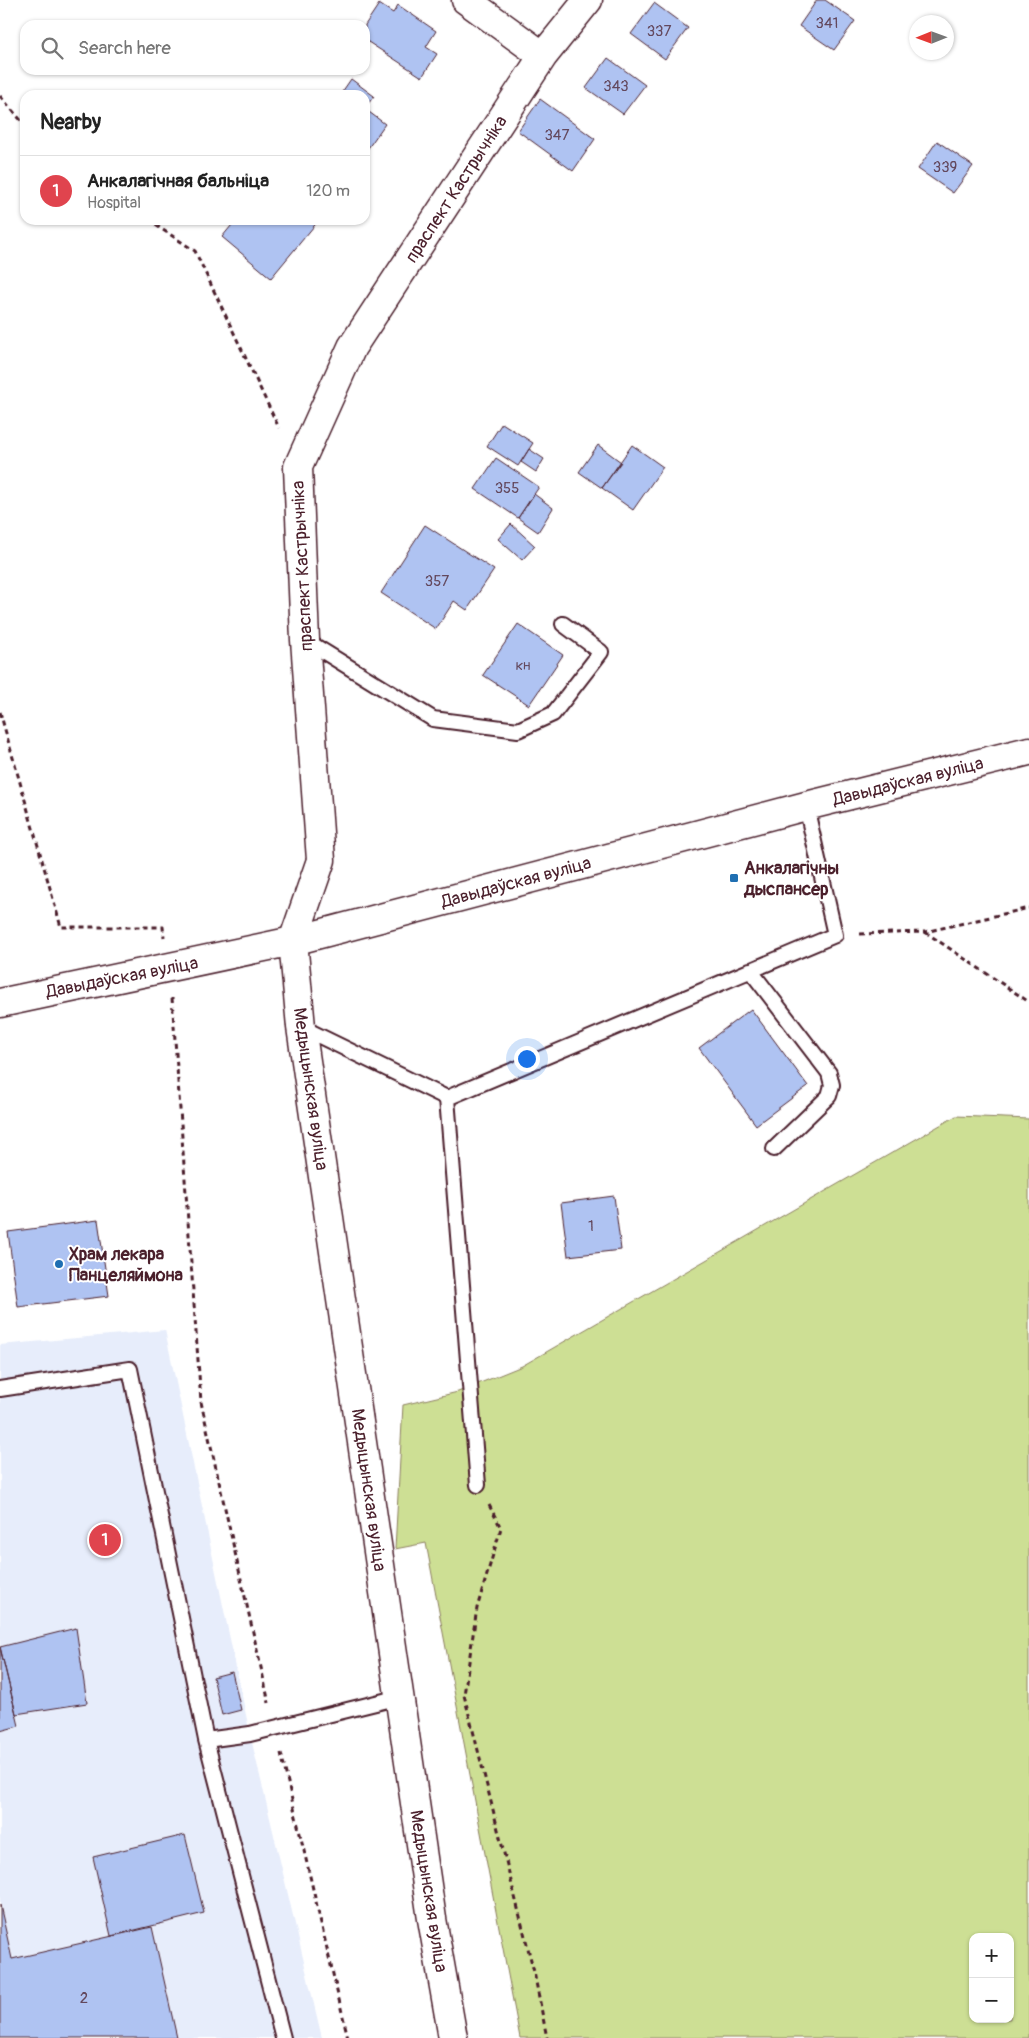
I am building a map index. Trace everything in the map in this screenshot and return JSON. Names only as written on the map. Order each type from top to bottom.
[{"type":"street","points":[[466,0],[542,56]]},
{"type":"street","name":"праспект Кастрычніка","points":[[293,941],[321,860],[305,640],[298,467],[352,347],[542,56],[588,0]]},
{"type":"street","name":"Давыдаўская вуліца","points":[[0,1003],[293,941],[806,806],[1029,751]]},
{"type":"street","name":"Медыцынская вуліца","points":[[293,941],[301,1027],[432,1919],[454,2038]]},
{"type":"lane","points":[[305,640],[433,720],[518,730],[553,714],[602,652],[563,624]]},
{"type":"lane","points":[[301,1027],[447,1098],[835,935],[806,806]]},
{"type":"lane","points":[[750,970],[829,1073],[832,1085],[829,1096],[774,1149]]},
{"type":"lane","points":[[447,1098],[478,1485]]},
{"type":"lane","points":[[0,1389],[130,1369],[206,1740],[283,2038]]},
{"type":"lane","points":[[206,1740],[250,1734],[400,1697]]},
{"type":"path","points":[[0,96],[20,119]]},
{"type":"path","points":[[156,225],[195,251],[298,467]]},
{"type":"path","points":[[0,712],[61,927],[162,927],[170,968],[201,1402],[348,2038]]},
{"type":"path","points":[[835,935],[925,932],[1029,908]]},
{"type":"path","points":[[925,932],[1029,1002]]},
{"type":"path","points":[[478,1485],[501,1528],[477,1608],[464,1696],[534,1972],[548,2038]]},
{"type":"shaded area","points":[[165,1330],[250,1734],[322,2038],[0,2038],[0,1345]]},
{"type":"green space","points":[[956,1116],[1029,1119],[1029,2038],[520,2038],[426,1543],[395,1549],[403,1405],[458,1392],[522,1366]]},
{"type":"building","points":[[817,0],[825,0],[855,21],[834,50],[799,26]]},
{"type":"building","points":[[654,3],[688,28],[665,59],[631,34]]},
{"type":"building","points":[[379,4],[393,13],[398,5],[436,31],[426,47],[437,54],[422,77],[370,43],[370,20],[368,20]]},
{"type":"building","points":[[608,58],[645,85],[623,114],[586,88]]},
{"type":"building","points":[[351,79],[366,90],[343,90]]},
{"type":"building","points":[[370,93],[374,96],[370,101]]},
{"type":"building","points":[[540,99],[595,139],[573,171],[518,131]]},
{"type":"building","points":[[370,113],[385,124],[370,145]]},
{"type":"building","points":[[937,141],[973,166],[953,193],[918,169]]},
{"type":"building","points":[[232,225],[315,225],[271,278],[222,237]]},
{"type":"building","points":[[502,423],[533,443],[518,466],[487,446]]},
{"type":"building","points":[[598,445],[621,462],[602,488],[579,472]]},
{"type":"building","points":[[632,445],[663,467],[633,510],[602,488]]},
{"type":"building","points":[[529,449],[544,459],[536,472],[521,462]]},
{"type":"building","points":[[496,458],[539,487],[518,518],[475,489]]},
{"type":"building","points":[[534,494],[553,508],[538,532],[518,518]]},
{"type":"building","points":[[511,524],[535,546],[522,560],[498,539]]},
{"type":"building","points":[[425,525],[494,570],[467,610],[454,601],[436,629],[381,593]]},
{"type":"building","points":[[518,624],[563,655],[529,705],[483,675]]},
{"type":"building","points":[[751,1009],[808,1086],[756,1125],[699,1048]]},
{"type":"building","points":[[614,1196],[621,1250],[568,1256],[561,1203]]},
{"type":"building","name":"Храм лекара Панцеляймона","points":[[98,1220],[109,1296],[18,1307],[8,1232]]},
{"type":"building","points":[[76,1628],[87,1703],[16,1714],[0,1647]]},
{"type":"building","points":[[0,1647],[19,1726],[0,1731]]},
{"type":"building","points":[[232,1672],[241,1710],[222,1715],[213,1677]]},
{"type":"building","points":[[185,1835],[204,1913],[111,1936],[93,1857]]},
{"type":"building","points":[[0,1905],[12,1959],[152,1927],[177,2038],[0,2038]]},
{"type":"place","name":"Анкалагічны дыспансер","points":[[734,878]]},
{"type":"place","name":"Храм лекара Панцеляймона","points":[[59,1264]]},
{"type":"place","name":"Анкалагічная бальніца","points":[[105,1540]]}]
